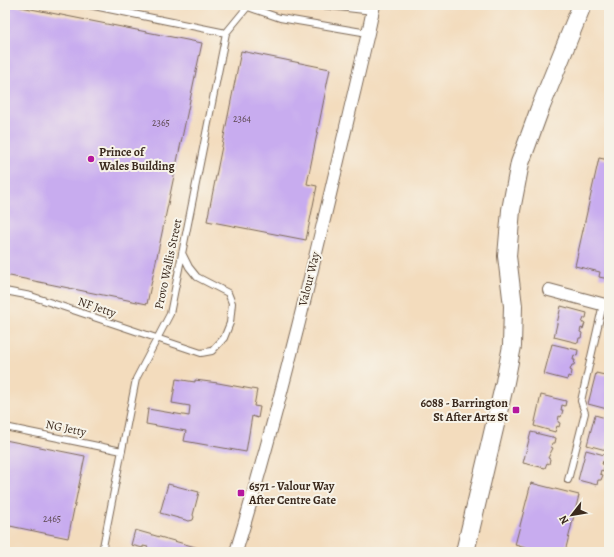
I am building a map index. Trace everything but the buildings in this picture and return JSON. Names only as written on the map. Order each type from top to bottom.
[{"type":"main road","points":[[465,552],[504,390],[512,346],[513,306],[507,256],[511,210],[520,163],[539,110],[582,5]]},
{"type":"street","name":"Valour Way","points":[[236,552],[270,436],[318,244],[373,8]]},
{"type":"street","points":[[549,290],[606,305]]},
{"type":"lane","points":[[89,5],[226,33]]},
{"type":"lane","points":[[321,5],[373,8]]},
{"type":"lane","points":[[248,6],[280,18],[368,33]]},
{"type":"lane","name":"Provo Wallis Street","points":[[102,552],[136,379],[170,314],[226,33],[248,6]]},
{"type":"lane","name":"NF Jetty","points":[[5,291],[31,296],[201,353],[212,351],[224,338],[230,324],[232,303],[228,293],[197,277],[188,268],[182,253]]},
{"type":"lane","points":[[568,480],[585,413],[581,401],[606,305]]},
{"type":"lane","name":"NG Jetty","points":[[5,427],[122,451]]},
{"type":"place","name":"Prince of Wales Building","points":[[91,159]]},
{"type":"place","name":"6088 - Barrington St After Artz St","points":[[516,410]]},
{"type":"place","name":"6571 - Valour Way After Centre Gate","points":[[241,493]]}]
